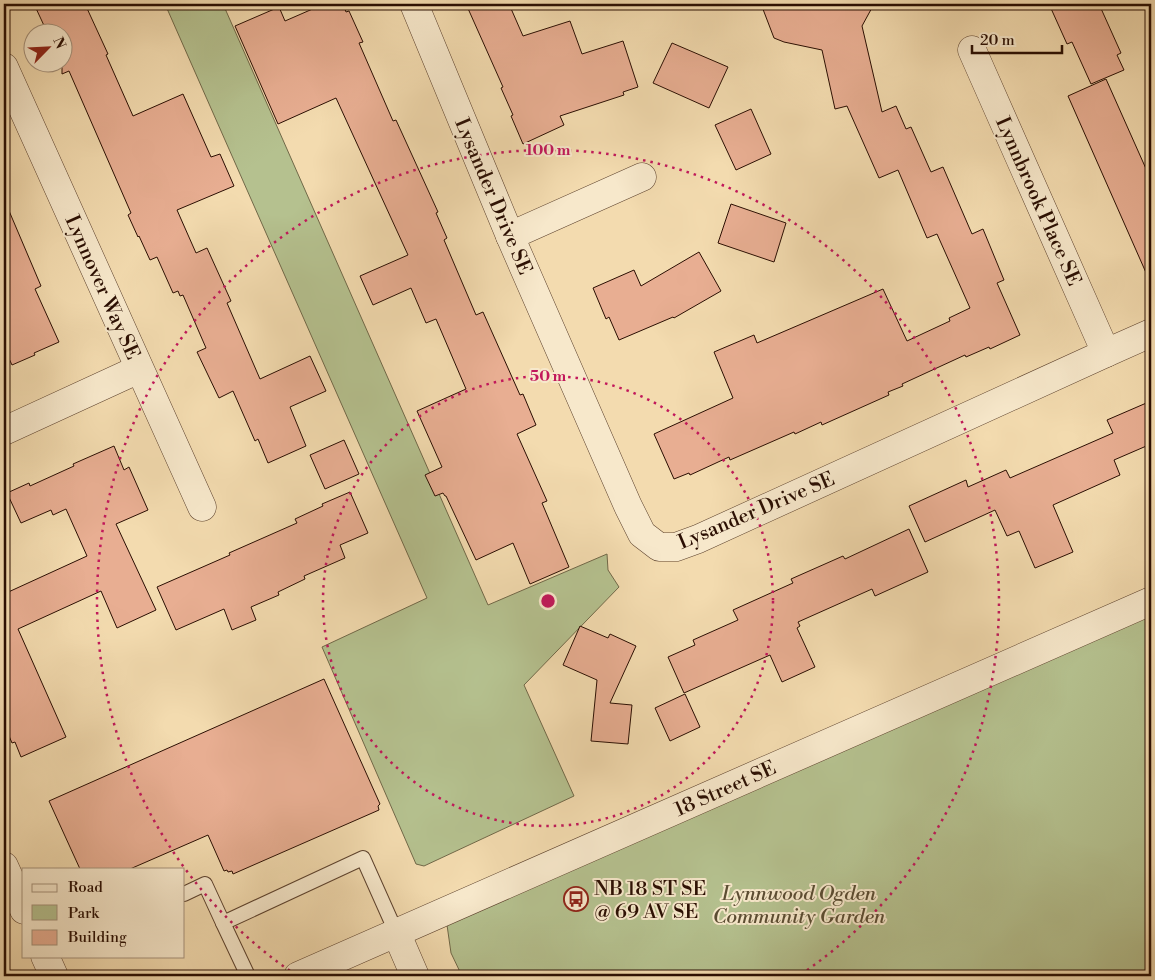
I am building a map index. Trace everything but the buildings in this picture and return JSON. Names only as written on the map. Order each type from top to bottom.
[{"type":"street","name":"Lysander Drive SE","points":[[414,4],[510,236],[628,506],[642,534],[659,547],[676,548],[698,539],[1151,334]]},
{"type":"street","name":"Lynnbrook Place SE","points":[[972,50],[1106,353]]},
{"type":"street","name":"Lynnover Way SE","points":[[4,67],[202,507]]},
{"type":"street","points":[[510,236],[642,177]]},
{"type":"street","points":[[4,432],[140,369]]},
{"type":"street","name":"18 Street SE","points":[[298,976],[1151,601]]},
{"type":"street","points":[[4,866],[22,906]]},
{"type":"street","points":[[396,932],[415,976]]},
{"type":"lane","points":[[223,923],[363,858],[396,932]]},
{"type":"lane","points":[[185,894],[205,884],[248,976]]},
{"type":"green space","points":[[165,4],[223,4],[488,605],[607,554],[608,570],[619,587],[524,685],[574,796],[424,866],[416,864],[322,647],[427,598]]},
{"type":"green space","name":"Lynnwood Ogden Community Garden","points":[[1151,601],[1151,976],[462,976],[451,953],[445,911]]},
{"type":"place","name":"NB 18 ST SE @ 69 AV SE","points":[[576,899]]}]
